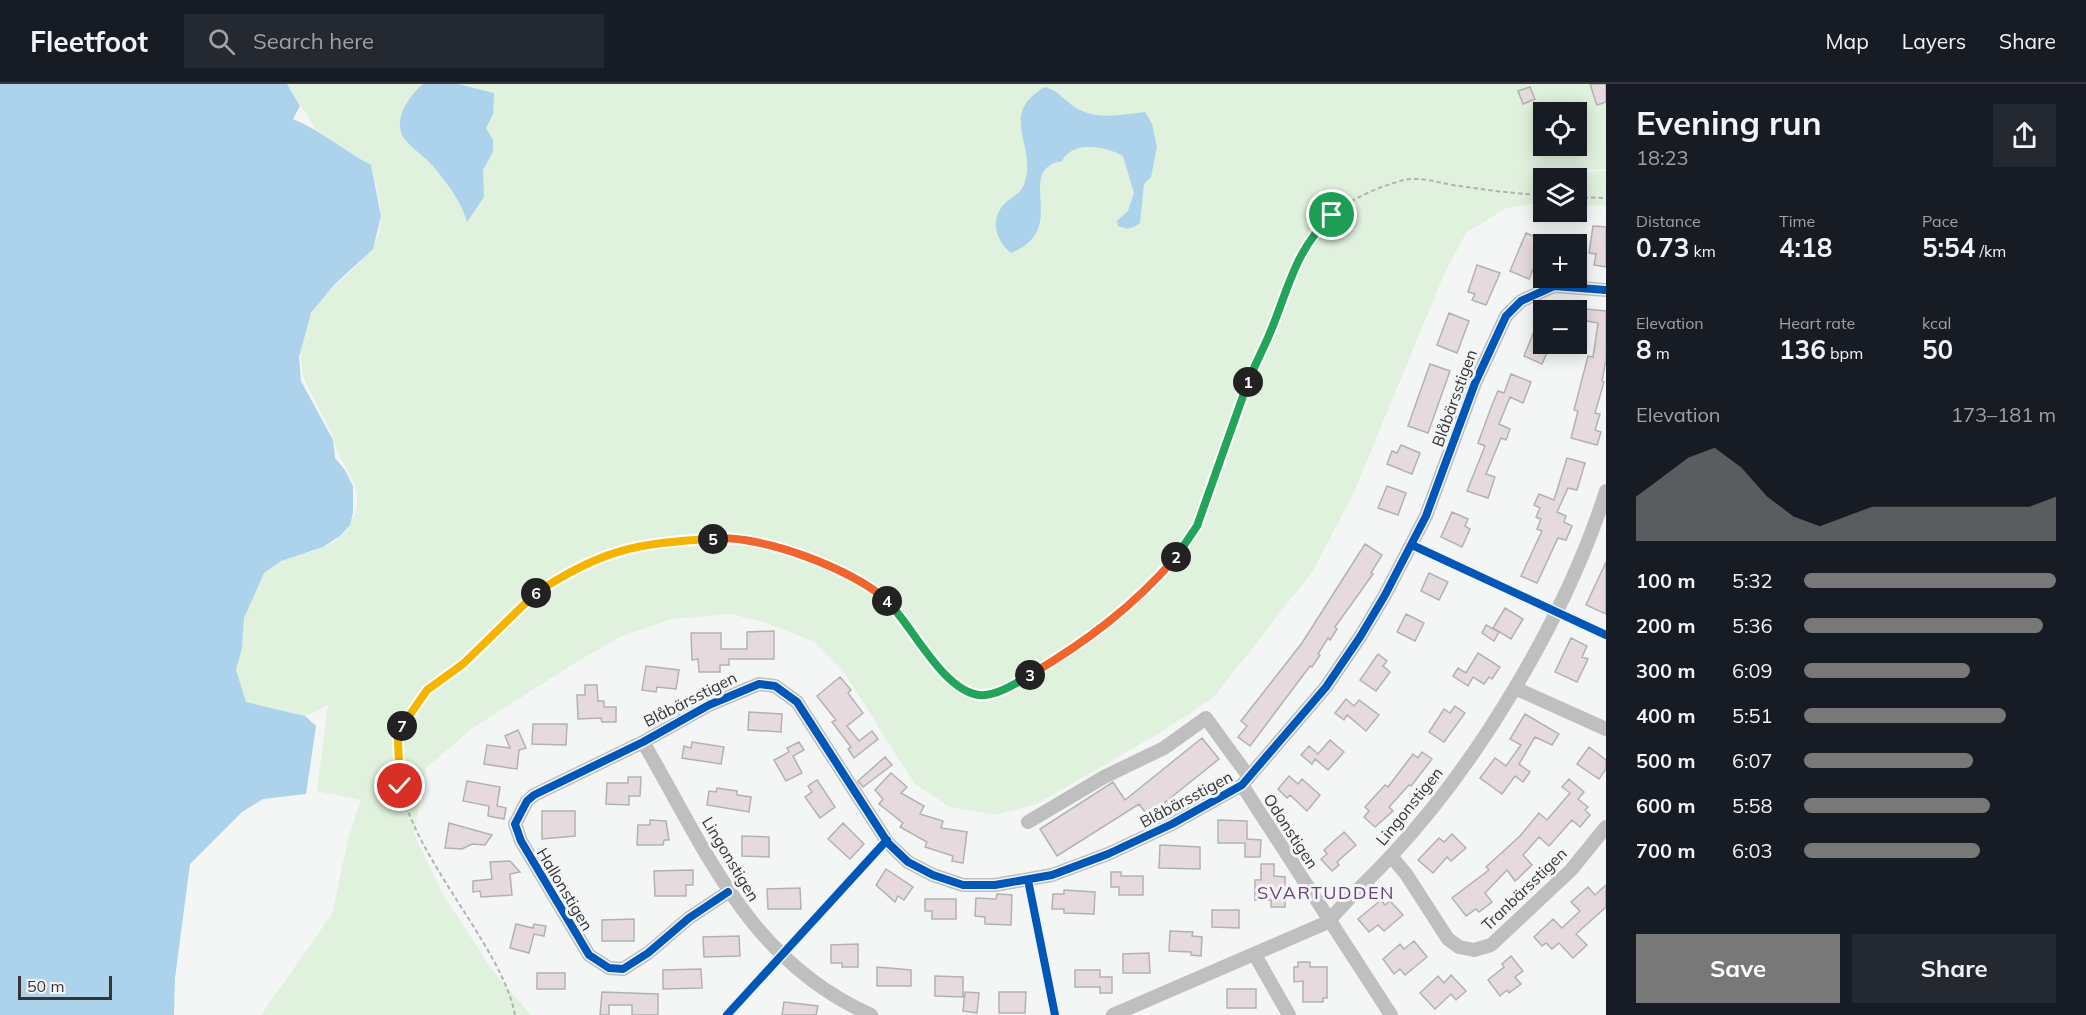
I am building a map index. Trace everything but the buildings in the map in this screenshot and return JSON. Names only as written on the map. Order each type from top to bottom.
[{"type":"street","name":"Blåbärsstigen","points":[[643,742],[719,700],[759,684],[775,686],[797,702],[888,843],[908,862],[933,875],[963,885],[995,885],[1052,875],[1172,824],[1246,781],[1326,687],[1385,595],[1426,516],[1491,343],[1506,316],[1521,302],[1554,286],[1606,290]]},
{"type":"street","name":"Lingonstigen","points":[[1113,1015],[1328,922],[1349,896],[1391,856],[1446,788],[1515,688],[1592,534],[1606,491]]},
{"type":"street","points":[[1592,534],[1606,540]]},
{"type":"street","points":[[1515,688],[1606,729]]},
{"type":"street","name":"Odonstigen","points":[[1028,822],[1104,777],[1164,748],[1206,718],[1246,781],[1328,922],[1391,1015]]},
{"type":"street","name":"Lingonstigen","points":[[643,742],[728,892],[774,949],[844,1010],[871,1015]]},
{"type":"street","name":"Hallonstigen","points":[[643,742],[534,795],[527,801],[515,824],[520,841],[589,955],[609,968],[623,969],[648,953],[689,918],[728,892]]},
{"type":"street","name":"Tranbärsstigen","points":[[1391,856],[1406,874],[1448,939],[1459,947],[1474,950],[1491,945],[1571,870],[1606,827]]},
{"type":"street","points":[[1255,955],[1289,1015]]},
{"type":"path","points":[[515,1015],[513,1003],[489,952],[435,867],[406,806],[400,786],[398,740],[401,728],[427,690],[463,664],[536,593],[577,567],[632,546],[721,537],[772,544],[848,574],[878,592],[951,679],[978,695],[992,694],[1023,679],[1101,629],[1152,585],[1181,551],[1197,526],[1215,479],[1240,400],[1272,328],[1300,254],[1312,236],[1342,206],[1365,195],[1415,179],[1533,194]]},
{"type":"path","points":[[1587,197],[1606,198]]},
{"type":"green space","points":[[287,84],[1606,84],[1606,169],[1587,171],[1587,168],[1533,168],[1533,204],[1506,208],[1466,233],[1445,272],[1354,492],[1313,571],[1213,698],[1161,732],[1037,804],[995,815],[950,807],[914,783],[844,672],[813,641],[766,623],[731,614],[672,619],[622,636],[573,664],[470,730],[426,768],[414,834],[444,896],[492,970],[531,1015],[261,1015],[332,914],[348,840],[361,800],[317,791],[328,705],[305,716],[246,702],[237,676],[248,605],[259,579],[264,572],[287,558],[325,547],[337,540],[347,529],[357,506],[354,484],[338,455],[331,432],[305,381],[301,360],[306,326],[316,308],[358,264],[379,233],[381,214],[371,165],[332,142],[315,128]]},
{"type":"green space","points":[[1606,171],[1606,206],[1587,205],[1587,172]]},
{"type":"water","points":[[0,84],[287,84],[300,106],[293,119],[314,129],[371,165],[381,216],[373,249],[334,285],[311,313],[299,357],[301,381],[333,440],[335,458],[345,470],[353,486],[353,513],[350,525],[340,536],[323,547],[281,561],[264,573],[244,618],[242,648],[236,670],[246,702],[305,716],[316,726],[306,794],[263,799],[242,812],[190,864],[175,978],[174,1015],[0,1015]]},
{"type":"water","points":[[423,84],[458,84],[494,93],[493,114],[486,128],[493,140],[493,152],[483,170],[484,197],[467,222],[448,185],[402,134],[400,126],[403,110],[412,95]]},
{"type":"water","points":[[1045,87],[1056,92],[1077,108],[1095,115],[1145,112],[1152,124],[1157,147],[1151,177],[1144,184],[1140,223],[1130,228],[1118,226],[1117,221],[1128,211],[1134,193],[1123,156],[1099,148],[1074,150],[1062,161],[1050,165],[1042,174],[1040,221],[1036,233],[1027,244],[1011,253],[999,239],[996,220],[1001,208],[1022,189],[1024,184],[1027,165],[1021,118],[1024,107],[1031,97]]},
{"type":"cycle path","points":[[728,892],[689,918],[648,953],[623,969],[609,968],[589,955],[521,841],[515,824],[527,801],[534,795],[643,742],[709,705],[759,684],[775,686],[797,702],[888,843],[908,862],[933,875],[963,885],[995,885],[1052,875],[1108,854],[1172,824],[1242,785],[1326,687],[1360,637],[1385,595],[1426,516],[1475,383],[1506,316],[1521,301],[1554,286],[1606,290]]},
{"type":"cycle path","points":[[1412,545],[1606,635]]},
{"type":"cycle path","points":[[727,1015],[887,840]]},
{"type":"cycle path","points":[[1028,880],[1055,1015]]},
{"type":"district","name":"SVARTUDDEN","points":[[1326,893]]},
{"type":"route","points":[[400,786],[398,740],[401,728],[427,690],[463,664],[536,593],[577,567],[632,546],[721,537],[731,538],[772,544],[848,574],[878,592],[892,606],[906,627],[929,651],[947,675],[960,687],[978,695],[992,694],[1076,648],[1152,585],[1181,551],[1197,526],[1215,479],[1240,400],[1272,328],[1300,254],[1312,236],[1332,215]]}]
